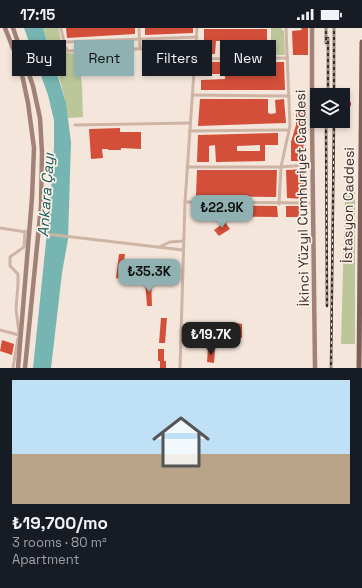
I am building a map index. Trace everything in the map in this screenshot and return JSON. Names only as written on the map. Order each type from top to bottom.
[{"type":"main road","points":[[5,28],[21,72],[31,127],[34,170],[27,232],[18,368]]},
{"type":"main road","points":[[13,28],[33,86],[40,118],[42,153],[41,206],[24,368]]},
{"type":"main road","name":"İkinci Yüzyıl Cumhuriyet Caddesi","points":[[312,28],[315,368]]},
{"type":"main road","name":"İstasyon Caddesi","points":[[359,368],[362,42]]},
{"type":"main road","points":[[27,232],[38,233]]},
{"type":"street","points":[[61,28],[64,40]]},
{"type":"street","points":[[66,49],[69,51],[140,49],[139,28]]},
{"type":"street","points":[[197,28],[197,40]]},
{"type":"street","points":[[279,204],[281,167],[289,130],[286,28]]},
{"type":"street","points":[[66,42],[197,37]]},
{"type":"street","points":[[212,59],[288,58]]},
{"type":"street","points":[[180,368],[185,202],[194,76]]},
{"type":"street","points":[[192,95],[289,96]]},
{"type":"street","points":[[75,125],[190,123]]},
{"type":"street","points":[[189,131],[289,130]]},
{"type":"street","points":[[187,167],[281,167],[307,165]]},
{"type":"street","points":[[185,202],[279,204],[309,203]]},
{"type":"street","points":[[0,228],[27,232],[24,247],[10,257],[10,266],[18,274],[16,309],[19,335],[13,368]]},
{"type":"street","points":[[38,233],[183,250]]},
{"type":"street","points":[[159,248],[170,242],[184,242]]},
{"type":"street","points":[[0,330],[19,335]]},
{"type":"green space","points":[[43,28],[59,28],[61,40],[47,40]]},
{"type":"green space","points":[[271,28],[281,28],[284,31],[285,55],[276,55],[276,40],[271,40]]},
{"type":"green space","points":[[66,52],[74,54],[74,76],[81,76],[83,117],[68,118],[59,76],[66,76]]},
{"type":"green space","points":[[355,179],[355,344],[341,344],[345,196],[348,180]]},
{"type":"water","points":[[24,28],[43,28],[47,40],[28,40]]},
{"type":"water","points":[[41,76],[58,76],[66,103],[71,142],[68,239],[62,273],[51,368],[33,368],[50,203],[54,147],[54,120],[48,95]]},
{"type":"building","points":[[66,28],[135,28],[135,34],[67,38]]},
{"type":"building","points":[[145,28],[193,28],[193,33],[145,35]]},
{"type":"building","points":[[301,28],[308,28],[308,55],[293,55],[292,31],[302,30]]},
{"type":"building","points":[[204,29],[267,29],[267,40],[216,41],[215,54],[212,54],[212,40],[204,40]]},
{"type":"building","points":[[212,62],[220,62],[220,74],[212,74]]},
{"type":"building","points":[[276,62],[284,62],[285,90],[201,90],[201,80],[225,79],[225,76],[276,76]]},
{"type":"building","points":[[200,99],[268,99],[268,113],[271,114],[276,113],[275,100],[284,99],[286,123],[198,126]]},
{"type":"building","points":[[300,102],[306,102],[307,124],[305,124],[304,138],[306,138],[303,147],[305,148],[305,161],[291,161],[291,142],[296,125],[296,109],[299,109]]},
{"type":"building","points":[[120,128],[120,132],[141,132],[141,149],[102,149],[103,158],[91,159],[89,129]]},
{"type":"building","points":[[278,133],[278,145],[265,145],[265,161],[216,162],[215,145],[209,146],[209,162],[197,162],[198,135]],"holes":[[[260,145],[260,151],[237,151],[237,146]]]},
{"type":"building","points":[[304,169],[305,199],[287,198],[286,170]]},
{"type":"building","points":[[197,170],[277,170],[276,197],[196,196]]},
{"type":"building","points":[[194,205],[277,206],[278,217],[207,216],[194,218]]},
{"type":"building","points":[[286,206],[299,206],[299,217],[286,217]]},
{"type":"building","points":[[225,222],[230,229],[219,236],[214,230]]},
{"type":"building","points":[[119,254],[125,254],[122,279],[116,278]]},
{"type":"building","points":[[162,263],[168,263],[169,266],[167,276],[162,276]]},
{"type":"building","points":[[145,281],[151,281],[152,306],[147,306]]},
{"type":"building","points":[[161,318],[167,318],[165,343],[159,343]]},
{"type":"building","points":[[236,323],[242,324],[242,338],[235,337]]},
{"type":"building","points":[[2,340],[14,344],[12,355],[0,351]]},
{"type":"building","points":[[208,348],[215,349],[214,363],[207,362]]},
{"type":"building","points":[[158,349],[164,349],[164,361],[166,361],[166,368],[160,368],[160,361],[158,361]]},
{"type":"railway","points":[[326,28],[326,43]]},
{"type":"railway","points":[[334,28],[334,88]]},
{"type":"railway","points":[[328,38],[328,88]]},
{"type":"railway","points":[[326,128],[327,306]]},
{"type":"railway","points":[[331,368],[334,128]]},
{"type":"water label","name":"Ankara Çayı","points":[[46,195]]}]
